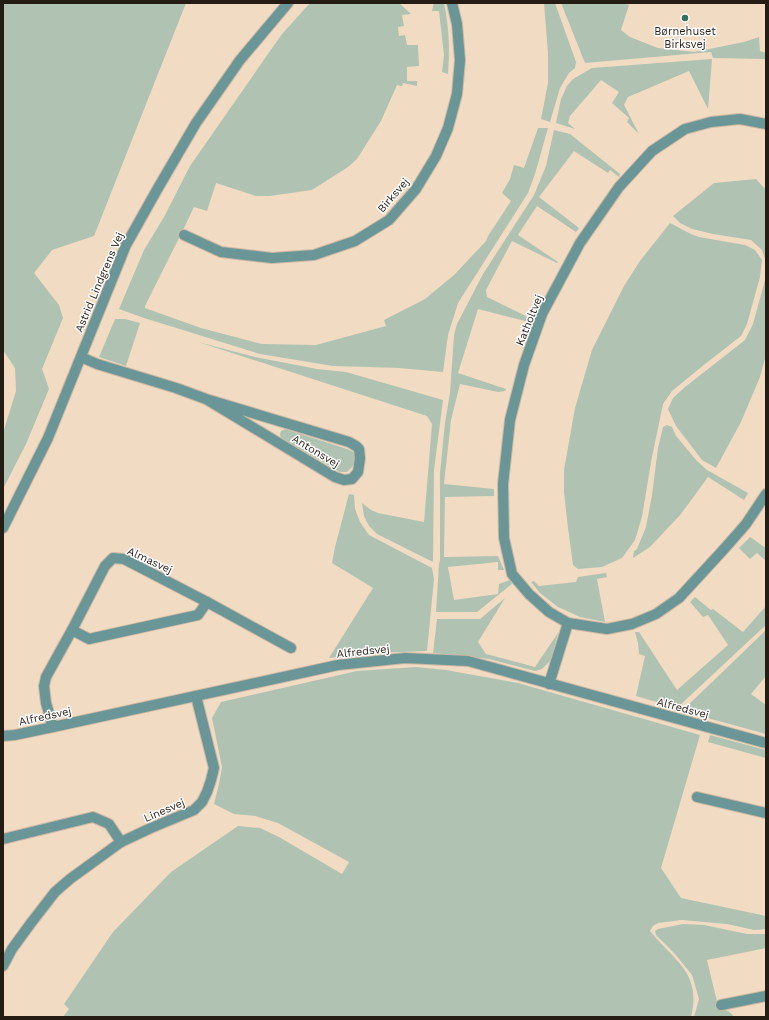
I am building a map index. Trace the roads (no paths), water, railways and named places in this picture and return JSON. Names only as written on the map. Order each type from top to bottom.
[{"type":"street","name":"Astrid Lindgrens Vej","points":[[3,528],[48,438],[126,245],[196,123],[240,60],[288,3]]},
{"type":"street","name":"Birksvej","points":[[184,235],[221,252],[272,258],[308,256],[355,241],[389,220],[416,189],[436,156],[448,128],[457,94],[460,60],[457,24],[452,3]]},
{"type":"street","name":"Katholtvej","points":[[766,124],[740,119],[711,122],[685,129],[652,151],[619,187],[580,243],[542,314],[524,365],[510,420],[503,484],[504,538],[512,574],[529,594],[549,612],[568,623],[608,629],[632,624],[656,614],[679,598],[746,524],[766,494]]},
{"type":"street","name":"Antonsvej","points":[[81,357],[97,364],[176,388],[206,399],[349,442],[356,446],[359,450],[360,458],[358,472],[352,479],[344,480],[335,477],[206,399]]},
{"type":"street","name":"Almasvej","points":[[53,727],[46,703],[44,686],[46,676],[105,566],[113,558],[124,559],[291,648]]},
{"type":"street","points":[[72,630],[89,639],[198,615],[207,602]]},
{"type":"street","points":[[549,684],[568,623]]},
{"type":"street","name":"Alfredsvej","points":[[3,736],[53,727],[338,665],[405,658],[468,661],[766,743]]},
{"type":"street","name":"Linesvej","points":[[3,966],[12,949],[31,923],[55,892],[70,879],[121,842],[194,810],[202,802],[207,792],[214,768],[196,696]]},
{"type":"street","points":[[697,797],[766,813]]},
{"type":"street","points":[[3,839],[93,817],[109,824],[121,842]]},
{"type":"street","points":[[721,1005],[766,996]]},
{"type":"place","name":"Børnehuset Birksvej","points":[[685,18]]}]
